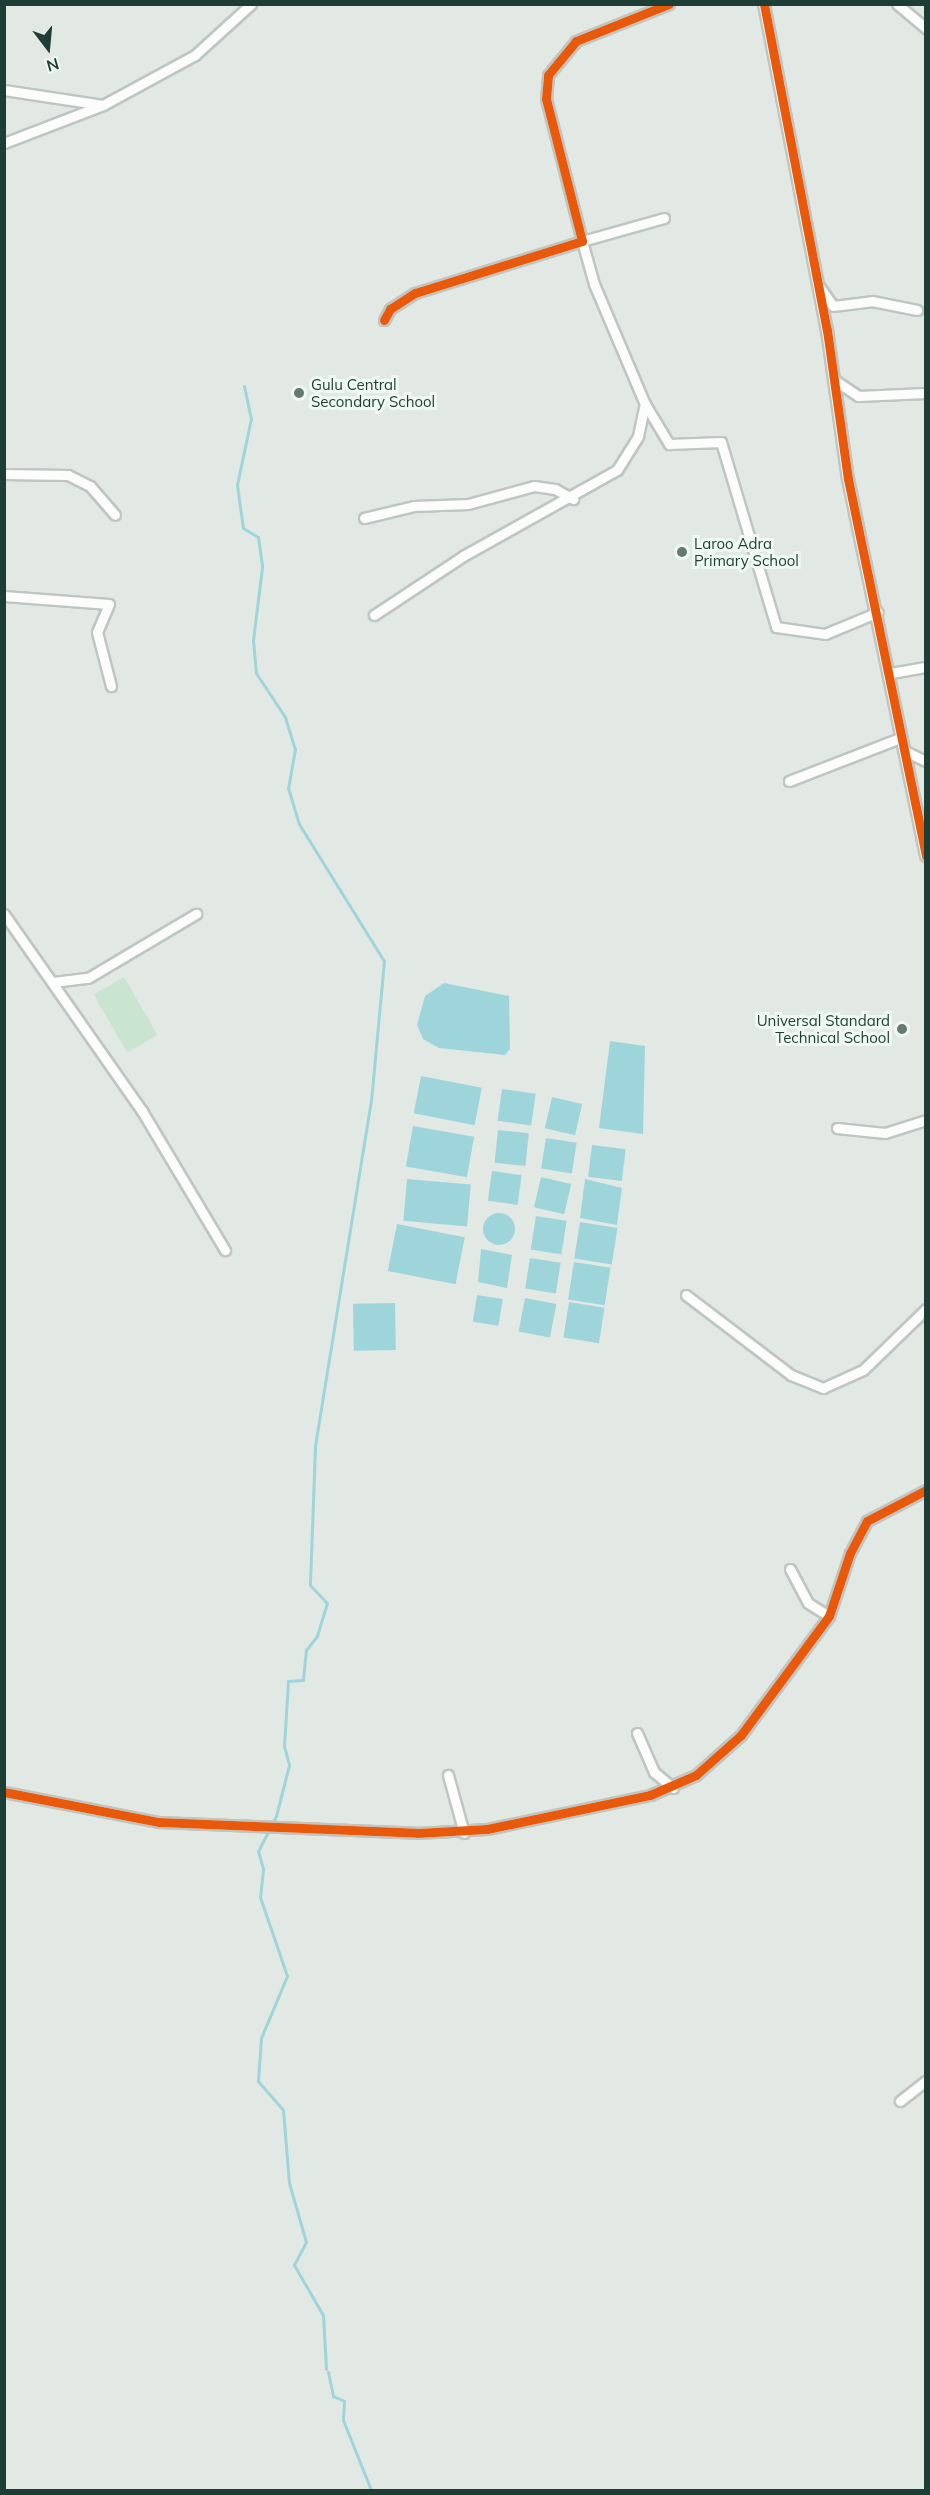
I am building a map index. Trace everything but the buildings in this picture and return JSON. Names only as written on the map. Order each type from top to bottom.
[{"type":"street","points":[[4,142],[103,105],[195,55],[250,4]]},
{"type":"street","points":[[669,4],[576,41],[548,75],[546,99],[594,284],[645,404],[669,444],[721,442],[776,627],[825,634],[878,612]]},
{"type":"street","points":[[764,4],[833,379],[891,673],[900,738],[926,856]]},
{"type":"street","points":[[897,4],[926,28]]},
{"type":"street","points":[[4,90],[103,105]]},
{"type":"street","points":[[384,320],[390,309],[415,293],[664,218]]},
{"type":"street","points":[[817,284],[833,306],[872,301],[917,310]]},
{"type":"street","points":[[833,379],[858,396],[926,393]]},
{"type":"street","points":[[374,615],[463,556],[573,499],[617,470],[638,436],[645,404]]},
{"type":"street","points":[[4,474],[68,475],[90,486],[115,515]]},
{"type":"street","points":[[364,518],[414,506],[468,504],[534,486],[555,489],[573,499]]},
{"type":"street","points":[[4,596],[109,604],[97,632],[111,686]]},
{"type":"street","points":[[891,673],[926,667]]},
{"type":"street","points":[[789,781],[900,738]]},
{"type":"street","points":[[903,750],[926,761]]},
{"type":"street","points":[[914,803],[926,806]]},
{"type":"street","points":[[4,914],[142,1111],[225,1250]]},
{"type":"street","points":[[53,982],[88,978],[196,914]]},
{"type":"street","points":[[837,1128],[885,1133],[926,1120]]},
{"type":"street","points":[[686,1295],[791,1375],[823,1388],[863,1370],[926,1308]]},
{"type":"street","points":[[4,1792],[159,1822],[464,1833],[620,1803],[673,1788],[721,1756],[741,1735],[829,1616],[850,1553],[867,1521],[926,1490]]},
{"type":"street","points":[[790,1569],[808,1603],[829,1616]]},
{"type":"street","points":[[637,1733],[654,1773],[673,1788]]},
{"type":"street","points":[[448,1775],[464,1833]]},
{"type":"street","points":[[900,2101],[926,2081]]},
{"type":"green space","points":[[124,977],[158,1035],[127,1053],[94,994]]},
{"type":"water","points":[[444,983],[509,996],[510,1049],[505,1055],[439,1048],[423,1039],[417,1025],[425,996]]},
{"type":"water","points":[[610,1041],[645,1046],[643,1134],[599,1128]]},
{"type":"water","points":[[421,1076],[482,1088],[475,1125],[414,1113]]},
{"type":"water","points":[[502,1089],[536,1094],[531,1125],[498,1121]]},
{"type":"water","points":[[552,1097],[582,1104],[575,1135],[545,1128]]},
{"type":"water","points":[[413,1126],[474,1137],[467,1177],[406,1166]]},
{"type":"water","points":[[498,1130],[529,1133],[525,1166],[495,1163]]},
{"type":"water","points":[[546,1138],[577,1143],[572,1173],[541,1169]]},
{"type":"water","points":[[592,1145],[626,1149],[622,1181],[588,1177]]},
{"type":"water","points":[[492,1171],[522,1175],[518,1205],[488,1201]]},
{"type":"water","points":[[541,1177],[571,1184],[564,1214],[534,1207]]},
{"type":"water","points":[[407,1179],[471,1185],[467,1226],[403,1221]]},
{"type":"water","points":[[585,1179],[622,1188],[617,1225],[580,1218]]},
{"type":"water","points":[[499,1213],[510,1218],[515,1229],[510,1240],[499,1245],[488,1240],[483,1229],[488,1218]]},
{"type":"water","points":[[536,1216],[567,1221],[561,1254],[531,1250]]},
{"type":"water","points":[[580,1222],[618,1228],[612,1264],[574,1259]]},
{"type":"water","points":[[397,1224],[465,1237],[456,1284],[388,1271]]},
{"type":"water","points":[[481,1249],[512,1255],[507,1288],[478,1282]]},
{"type":"water","points":[[530,1258],[561,1263],[556,1293],[525,1289]]},
{"type":"water","points":[[574,1262],[611,1268],[605,1305],[568,1300]]},
{"type":"water","points":[[477,1295],[503,1299],[498,1326],[473,1322]]},
{"type":"water","points":[[525,1298],[556,1304],[550,1337],[519,1331]]},
{"type":"water","points":[[569,1302],[605,1308],[599,1343],[563,1338]]},
{"type":"water","points":[[395,1303],[396,1350],[354,1351],[353,1304]]},
{"type":"waterway","points":[[244,386],[251,418],[237,485],[243,528],[258,537],[262,567],[253,640],[256,673],[285,717],[295,749],[288,788],[299,824],[384,961],[371,1100],[315,1447],[310,1585],[327,1603],[317,1636],[306,1650],[303,1680],[288,1681],[284,1746],[289,1765],[276,1816],[258,1851],[263,1869],[260,1897],[287,1976],[261,2038],[258,2081],[283,2110],[289,2183],[306,2242],[294,2265],[323,2315],[326,2369]]},
{"type":"waterway","points":[[328,2372],[333,2396],[344,2401],[343,2420],[371,2490]]},
{"type":"cycle path","points":[[384,320],[390,309],[415,293],[582,241],[546,99],[548,75],[576,41],[669,4]]},
{"type":"cycle path","points":[[764,4],[827,330],[848,479],[926,856]]},
{"type":"cycle path","points":[[4,1792],[159,1822],[417,1833],[487,1829],[650,1795],[696,1775],[741,1735],[829,1616],[850,1553],[867,1521],[926,1490]]},
{"type":"place","name":"Gulu Central Secondary School","points":[[299,393]]},
{"type":"place","name":"Laroo Adra Primary School","points":[[682,552]]},
{"type":"place","name":"Universal Standard Technical School","points":[[902,1029]]}]
